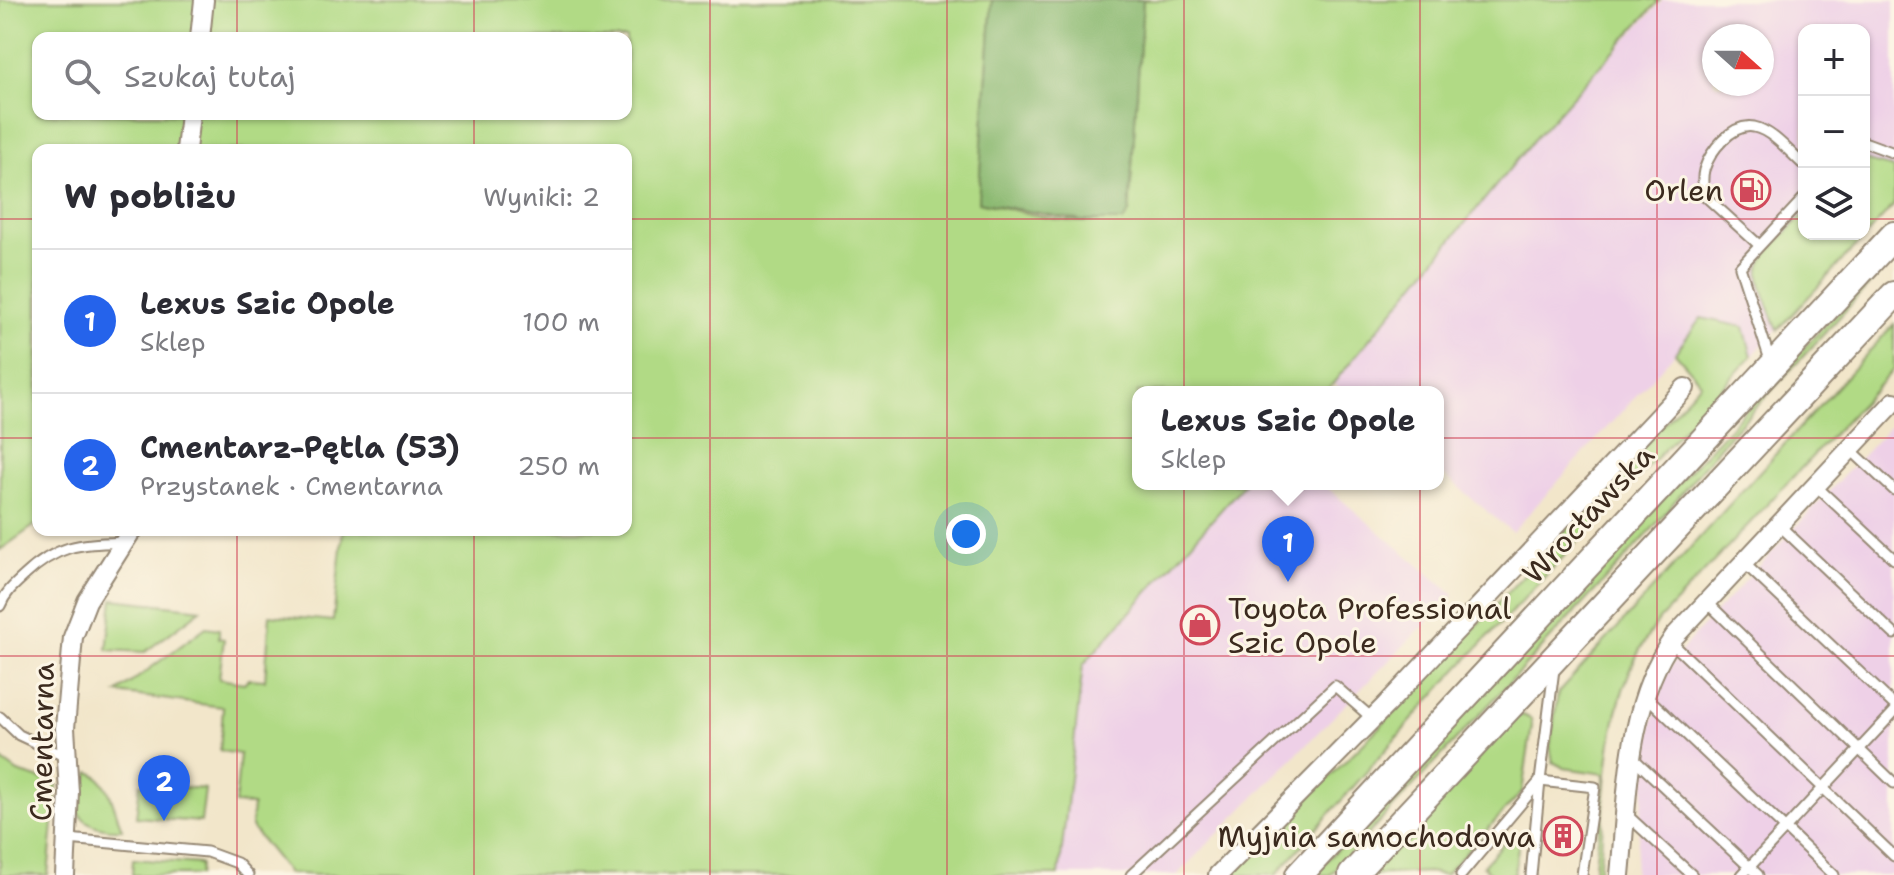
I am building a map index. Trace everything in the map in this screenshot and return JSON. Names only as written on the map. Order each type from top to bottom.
[{"type":"main road","name":"Wrocławska","points":[[1299,875],[1894,235]]},
{"type":"main road","points":[[1352,875],[1894,295]]},
{"type":"street","points":[[201,32],[204,0]]},
{"type":"street","points":[[187,144],[189,120]]},
{"type":"street","points":[[1218,875],[1373,719],[1685,388]]},
{"type":"street","points":[[1620,875],[1632,757],[1645,695],[1656,665],[1671,642],[1707,602],[1892,408]]},
{"type":"street","name":"Cmentarna","points":[[65,875],[68,839],[66,757],[73,637],[87,601],[130,536]]},
{"type":"lane","points":[[1759,245],[1704,195],[1703,173],[1710,156],[1735,130],[1752,127],[1770,134],[1798,160]]},
{"type":"lane","points":[[1870,142],[1894,153]]},
{"type":"lane","points":[[1771,366],[1740,267],[1798,204]]},
{"type":"lane","points":[[1850,449],[1894,490]]},
{"type":"lane","points":[[1816,486],[1894,559]]},
{"type":"lane","points":[[1779,525],[1894,634]]},
{"type":"lane","points":[[0,606],[14,586],[53,552],[130,536]]},
{"type":"lane","points":[[1744,563],[1894,705]]},
{"type":"lane","points":[[1707,602],[1894,783]]},
{"type":"lane","points":[[1671,642],[1894,856]]},
{"type":"lane","points":[[1531,875],[1556,655]]},
{"type":"lane","points":[[1131,875],[1335,686],[1373,719]]},
{"type":"lane","points":[[1645,695],[1834,875]]},
{"type":"lane","points":[[1746,871],[1894,712]]},
{"type":"lane","points":[[0,717],[19,735],[66,757]]},
{"type":"lane","points":[[1632,757],[1746,871],[1758,875]]},
{"type":"lane","points":[[1461,875],[1540,781]]},
{"type":"lane","points":[[1540,781],[1595,787],[1582,875]]},
{"type":"lane","points":[[1626,814],[1692,875]]},
{"type":"lane","points":[[68,839],[207,852],[224,856],[248,875]]},
{"type":"shaded area","points":[[1663,0],[1894,0],[1894,205],[1870,231],[1870,24],[1798,24],[1798,240],[1861,240],[1752,356],[1749,342],[1701,318],[1675,353],[1512,532],[1444,475],[1444,386],[1337,386],[1334,383],[1535,138]]},
{"type":"shaded area","points":[[1894,422],[1894,875],[1634,875],[1652,724],[1668,670],[1689,641]]},
{"type":"shaded area","points":[[1239,490],[1330,490],[1454,595],[1177,875],[1059,875],[1083,665]]},
{"type":"green space","points":[[0,0],[992,0],[978,202],[1055,219],[1094,222],[1129,213],[1143,0],[1660,0],[1535,138],[1331,386],[1132,386],[1132,490],[1239,490],[1083,665],[1059,875],[288,873],[251,827],[253,805],[235,804],[240,754],[220,751],[223,707],[117,693],[206,627],[219,629],[219,638],[224,639],[219,679],[244,683],[248,679],[265,680],[270,615],[333,621],[342,536],[632,536],[632,144],[32,144],[32,527],[0,550]]},
{"type":"green space","points":[[992,0],[1143,0],[1129,213],[1123,221],[1082,221],[978,202]]},
{"type":"green space","points":[[1870,162],[1894,168],[1894,205],[1870,231]]},
{"type":"green space","points":[[1798,220],[1798,240],[1862,240],[1778,330],[1760,277],[1765,256]]},
{"type":"green space","points":[[1894,251],[1894,258],[1721,445],[1647,535],[1330,875],[1313,875]]},
{"type":"green space","points":[[1701,318],[1744,327],[1752,356],[1440,688],[1276,875],[1232,875],[1432,674],[1701,383],[1675,353]]},
{"type":"green space","points":[[1894,324],[1894,369],[1660,619],[1641,647],[1618,708],[1611,741],[1599,875],[1594,875],[1605,774],[1564,768],[1553,762],[1550,747],[1558,693]]},
{"type":"green space","points":[[113,599],[202,609],[145,652],[107,650]]},
{"type":"green space","points":[[1523,715],[1531,719],[1532,726],[1522,792],[1445,875],[1428,872],[1369,875],[1516,717]]},
{"type":"green space","points":[[0,759],[18,772],[57,784],[48,875],[0,875]]},
{"type":"green space","points":[[90,772],[107,789],[122,829],[94,825],[78,813],[75,806]]},
{"type":"green space","points":[[140,784],[205,789],[201,822],[136,817]]},
{"type":"green space","points":[[1516,835],[1519,841],[1514,875],[1492,875],[1483,866],[1510,836]]},
{"type":"green space","points":[[133,859],[200,864],[199,875],[132,875]]},
{"type":"place","name":"Orlen","points":[[1751,190]]},
{"type":"place","name":"Lexus Szic Opole","points":[[1288,582]]},
{"type":"place","name":"Toyota Professional Szic Opole","points":[[1200,625]]},
{"type":"place","name":"Cmentarz-Pętla (53)","points":[[164,821]]},
{"type":"place","name":"Myjnia samochodowa","points":[[1563,836]]}]
